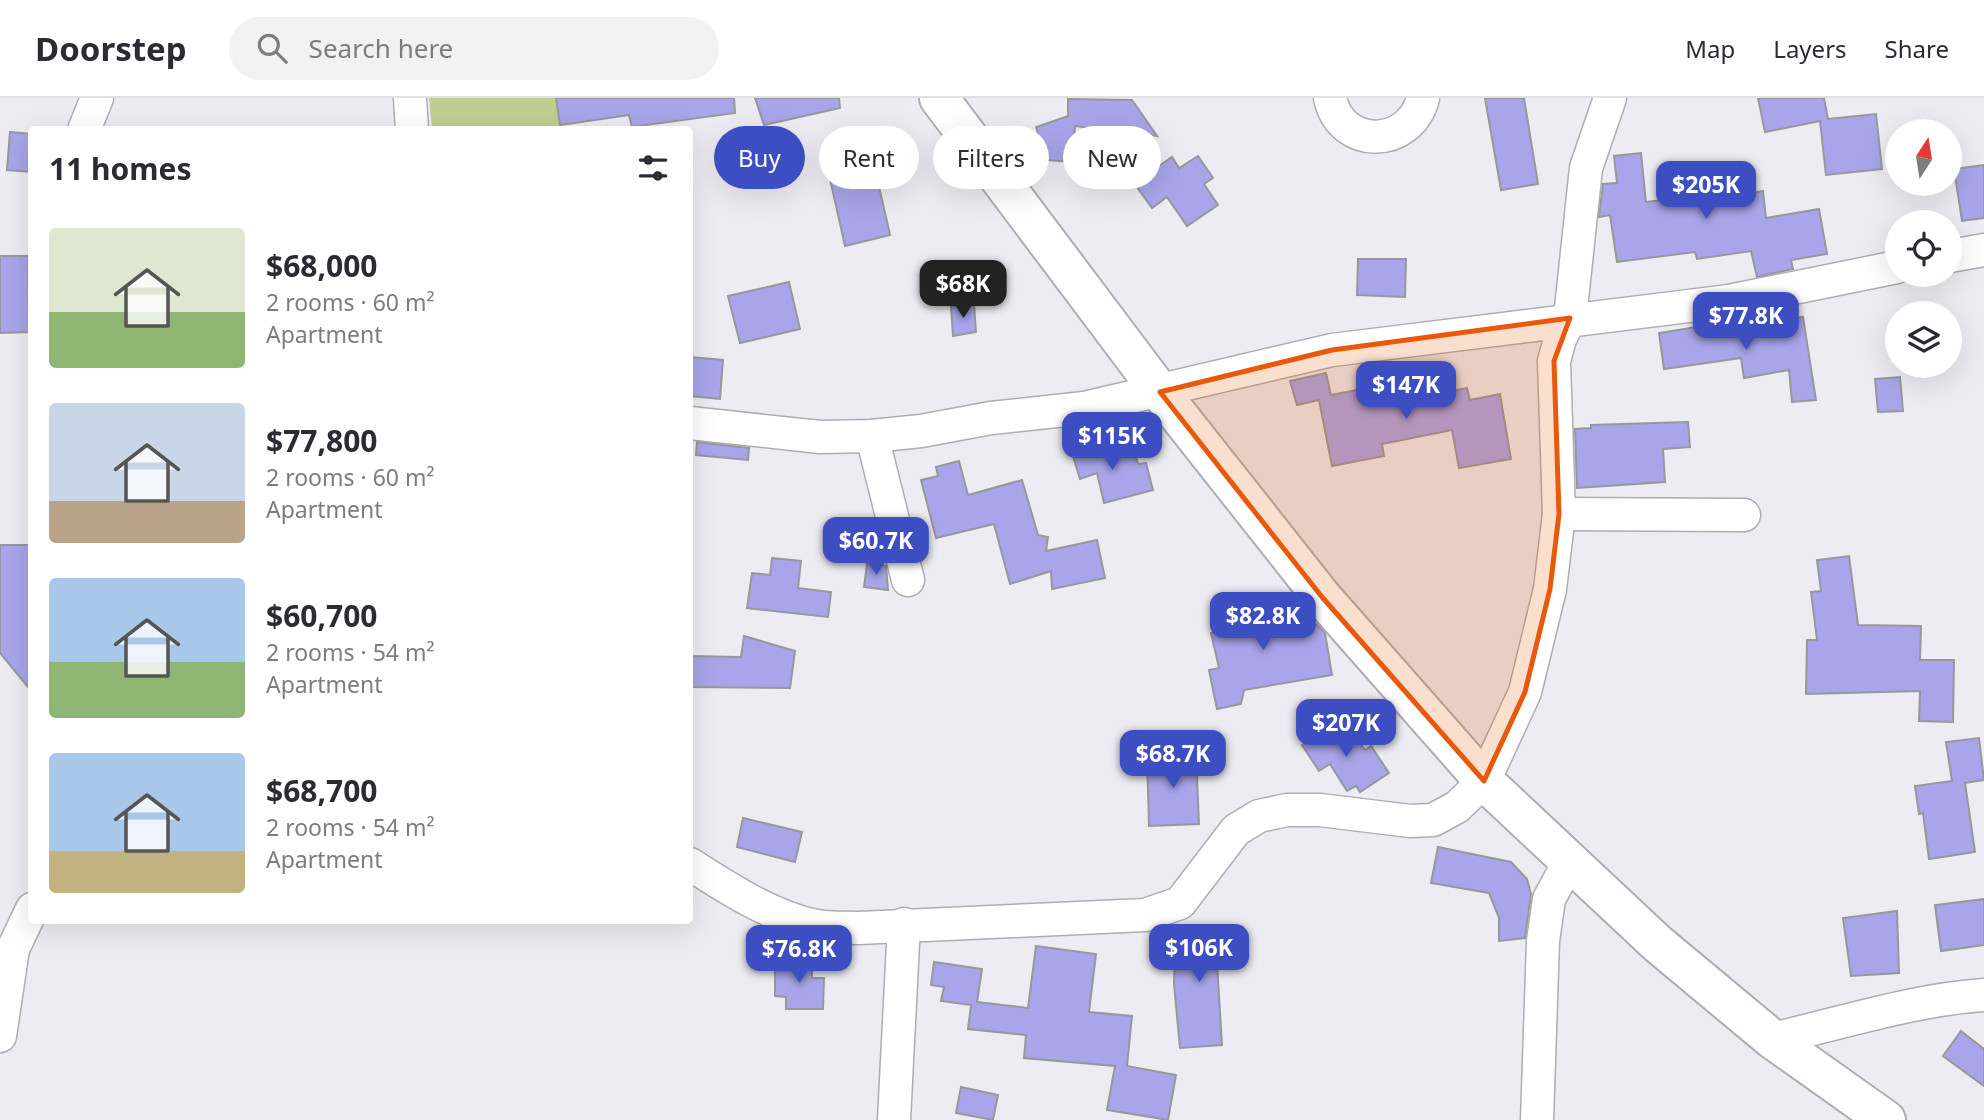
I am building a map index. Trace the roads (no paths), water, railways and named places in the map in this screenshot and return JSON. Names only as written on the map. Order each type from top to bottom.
[{"type":"main road","points":[[939,98],[1160,392],[1322,597],[1484,781],[1658,944],[1772,1039],[1886,1120]]},
{"type":"street","points":[[86,126],[97,98]]},
{"type":"street","points":[[410,98],[412,126]]},
{"type":"street","points":[[1330,98],[1339,120],[1350,130],[1376,138],[1402,130],[1413,121],[1423,98]]},
{"type":"street","points":[[693,866],[771,909],[817,926],[1145,915],[1180,903],[1236,830],[1259,816],[1287,810],[1320,810],[1410,821],[1433,820],[1457,807],[1484,781],[1525,692],[1550,589],[1559,514],[1554,361],[1560,338],[1570,318],[1586,168],[1610,98]]},
{"type":"street","points":[[1962,254],[1984,250]]},
{"type":"street","points":[[693,423],[820,436],[872,436],[991,418],[1084,408],[1332,349],[1570,318],[1729,301],[1885,269]]},
{"type":"street","points":[[872,436],[908,580]]},
{"type":"street","points":[[1559,514],[1744,515]]},
{"type":"street","points":[[1537,1120],[1545,930],[1549,899],[1569,862]]},
{"type":"street","points":[[0,1036],[6,951],[28,915]]},
{"type":"street","points":[[894,1120],[904,924]]},
{"type":"street","points":[[1772,1039],[1869,1017],[1905,1004],[1984,995]]}]
